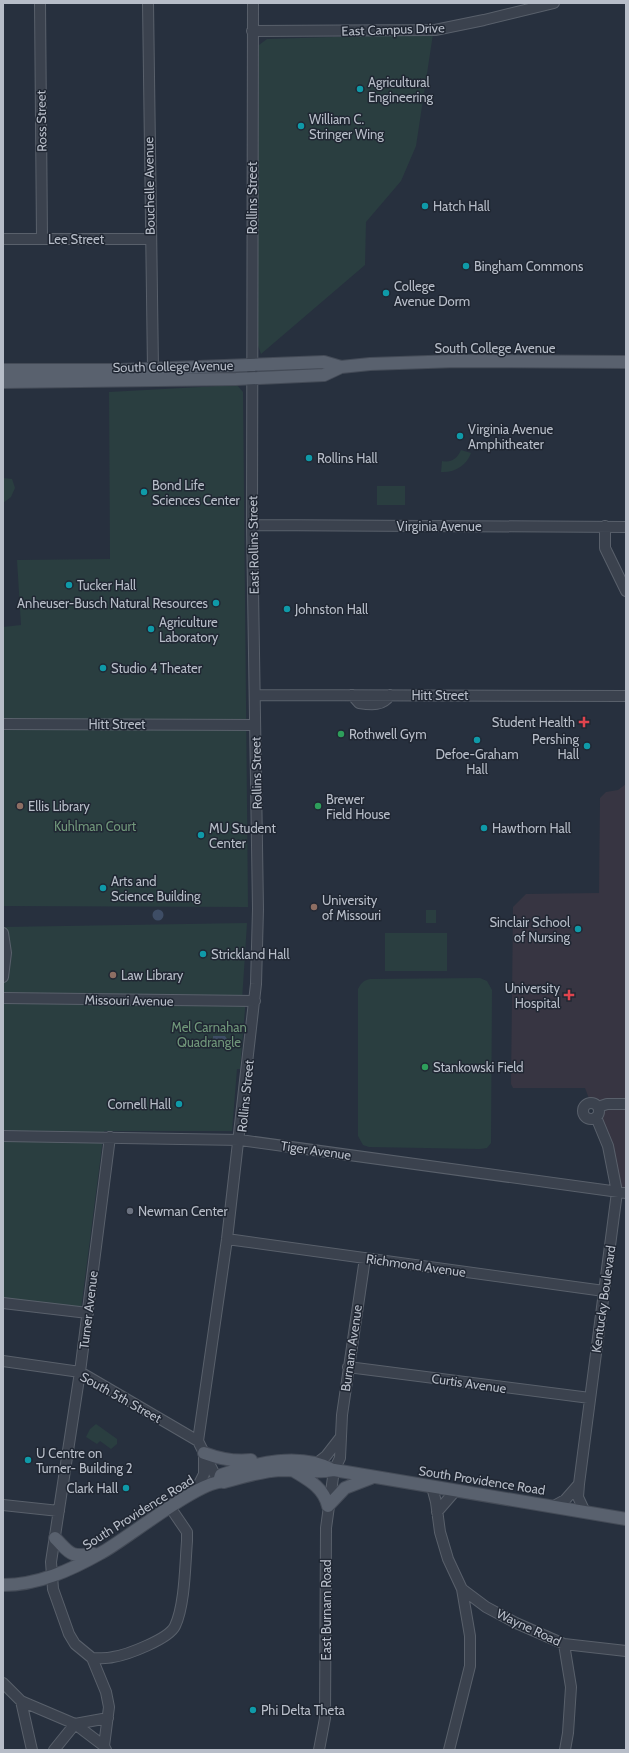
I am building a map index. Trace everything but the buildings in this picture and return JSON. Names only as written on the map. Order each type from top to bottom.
[{"type":"main road","name":"South College Avenue","points":[[3,382],[174,381],[324,375],[341,367],[370,364],[457,361],[626,362]]},
{"type":"main road","name":"South College Avenue","points":[[3,370],[153,369],[324,362],[341,367]]},
{"type":"main road","points":[[204,1452],[216,1458],[236,1462],[279,1456],[318,1488],[325,1496],[328,1506],[345,1488],[356,1482],[375,1477]]},
{"type":"main road","name":"South Providence Road","points":[[3,1585],[52,1577],[101,1553],[170,1507],[195,1492],[218,1481],[224,1482],[292,1466],[317,1463],[334,1470],[626,1519]]},
{"type":"main road","name":"South Providence Road","points":[[292,1466],[321,1472],[334,1470]]},
{"type":"main road","points":[[55,1538],[68,1552],[82,1555],[101,1553]]},
{"type":"street","name":"Ross Street","points":[[40,3],[42,239]]},
{"type":"street","name":"Bouchelle Avenue","points":[[148,3],[150,239],[153,369]]},
{"type":"street","points":[[252,3],[252,31]]},
{"type":"street","name":"East Campus Drive","points":[[252,31],[435,30],[554,3]]},
{"type":"street","name":"Rollins Street","points":[[252,31],[252,364]]},
{"type":"street","name":"Lee Street","points":[[3,239],[150,239]]},
{"type":"street","name":"East Rollins Street","points":[[252,364],[252,525],[255,725]]},
{"type":"street","name":"Virginia Avenue","points":[[252,525],[626,526]]},
{"type":"street","points":[[605,526],[605,548],[626,591]]},
{"type":"street","name":"Hitt Street","points":[[255,695],[626,696]]},
{"type":"street","name":"Hitt Street","points":[[3,724],[255,725]]},
{"type":"street","name":"Rollins Street","points":[[198,1441],[227,1239],[256,1001],[258,909],[255,725]]},
{"type":"street","points":[[3,933],[6,953],[3,977]]},
{"type":"street","name":"Missouri Avenue","points":[[3,998],[256,1001]]},
{"type":"street","name":"Kentucky Boulevard","points":[[586,1512],[578,1497],[579,1484],[604,1291],[622,1193],[597,1112],[607,1104],[626,1104]]},
{"type":"street","name":"Tiger Avenue","points":[[3,1136],[240,1140],[622,1193]]},
{"type":"street","name":"Turner Avenue","points":[[92,1658],[76,1644],[69,1634],[53,1589],[51,1562],[80,1372],[110,1137]]},
{"type":"street","name":"Richmond Avenue","points":[[227,1239],[604,1291]]},
{"type":"street","name":"Burnam Avenue","points":[[334,1470],[340,1458],[340,1438],[348,1367],[365,1258]]},
{"type":"street","points":[[3,1303],[88,1313]]},
{"type":"street","name":"South 5th Street","points":[[3,1361],[80,1372],[198,1441]]},
{"type":"street","name":"Curtis Avenue","points":[[348,1367],[590,1398]]},
{"type":"street","points":[[317,1463],[326,1456],[340,1438]]},
{"type":"street","points":[[198,1441],[218,1481]]},
{"type":"street","points":[[195,1492],[204,1474],[204,1452]]},
{"type":"street","name":"East Burnam Road","points":[[319,1750],[325,1718],[326,1528],[334,1470]]},
{"type":"street","points":[[554,1506],[568,1497],[579,1484]]},
{"type":"street","points":[[432,1486],[440,1532],[448,1558],[462,1589],[470,1636],[470,1666],[450,1750]]},
{"type":"street","points":[[437,1512],[456,1490]]},
{"type":"street","points":[[3,1506],[59,1511]]},
{"type":"street","points":[[105,1748],[109,1707],[106,1692],[92,1658],[120,1656],[164,1638],[175,1628],[178,1617],[182,1596],[187,1532],[170,1507]]},
{"type":"street","name":"Wayne Road","points":[[462,1589],[486,1607],[516,1623],[564,1644],[626,1652]]},
{"type":"street","points":[[564,1644],[571,1687],[568,1733],[565,1750]]},
{"type":"street","points":[[3,1682],[21,1701],[75,1724],[105,1748]]},
{"type":"street","points":[[21,1701],[32,1750]]},
{"type":"street","points":[[54,1750],[75,1724],[108,1718]]},
{"type":"shaded area","name":"University Hospital","points":[[626,784],[626,1192],[617,1192],[596,1117],[585,1088],[513,1088],[511,1084],[513,907],[526,894],[599,893],[600,798],[606,792],[618,790]]},
{"type":"green space","points":[[433,34],[416,146],[401,181],[366,222],[365,265],[261,354],[257,343],[259,45],[267,39]]},
{"type":"green space","name":"Kuhlman Court","points":[[237,385],[243,392],[248,907],[3,906],[3,627],[21,625],[17,560],[110,559],[109,392]]},
{"type":"green space","points":[[461,450],[471,453],[467,461],[456,470],[441,472],[442,461],[453,460],[458,456]]},
{"type":"green space","points":[[3,478],[12,479],[15,488],[11,497],[3,503]]},
{"type":"green space","points":[[377,486],[405,486],[405,505],[377,505]]},
{"type":"green space","points":[[426,910],[436,910],[436,923],[426,923]]},
{"type":"green space","name":"Mel Carnahan Quadrangle","points":[[247,923],[242,1001],[245,1001],[245,1009],[240,1069],[237,1069],[232,1131],[104,1131],[81,1309],[3,1299],[3,927]]},
{"type":"green space","points":[[385,933],[447,933],[447,971],[385,971]]},
{"type":"green space","name":"Stankowski Field","points":[[480,978],[487,981],[492,990],[491,1143],[487,1148],[480,1149],[369,1147],[363,1145],[358,1136],[358,989],[360,985],[364,981],[370,979]]},
{"type":"green space","points":[[96,1424],[117,1439],[117,1444],[111,1449],[100,1441],[97,1444],[86,1437],[90,1429]]},
{"type":"water","points":[[156,910],[160,910],[162,911],[162,919],[156,920],[153,917],[153,913]]},
{"type":"water","points":[[213,1036],[225,1036],[227,1039],[213,1040]]},
{"type":"place","name":"Agricultural Engineering","points":[[360,89]]},
{"type":"place","name":"William C. Stringer Wing","points":[[301,126]]},
{"type":"place","name":"Hatch Hall","points":[[425,206]]},
{"type":"place","name":"Bingham Commons","points":[[466,266]]},
{"type":"place","name":"College Avenue Dorm","points":[[386,293]]},
{"type":"place","name":"Virginia Avenue Amphitheater","points":[[460,436]]},
{"type":"place","name":"Rollins Hall","points":[[309,458]]},
{"type":"place","name":"Bond Life Sciences Center","points":[[144,492]]},
{"type":"place","name":"Tucker Hall","points":[[69,585]]},
{"type":"place","name":"Anheuser-Busch Natural Resources","points":[[216,603]]},
{"type":"place","name":"Johnston Hall","points":[[287,609]]},
{"type":"place","name":"Agriculture Laboratory","points":[[151,629]]},
{"type":"place","name":"Studio 4 Theater","points":[[103,668]]},
{"type":"place","name":"Student Health","points":[[584,722]]},
{"type":"place","name":"Rothwell Gym","points":[[341,734]]},
{"type":"place","name":"Defoe-Graham Hall","points":[[477,740]]},
{"type":"place","name":"Pershing Hall","points":[[587,746]]},
{"type":"place","name":"Ellis Library","points":[[20,806]]},
{"type":"place","name":"Brewer Field House","points":[[318,806]]},
{"type":"place","name":"Hawthorn Hall","points":[[484,828]]},
{"type":"place","name":"MU Student Center","points":[[201,835]]},
{"type":"place","name":"Arts and Science Building","points":[[103,888]]},
{"type":"place","name":"University of Missouri","points":[[314,907]]},
{"type":"place","name":"Sinclair School of Nursing","points":[[578,929]]},
{"type":"place","name":"Strickland Hall","points":[[203,954]]},
{"type":"place","name":"Law Library","points":[[113,975]]},
{"type":"place","name":"University Hospital","points":[[569,995]]},
{"type":"place","name":"Stankowski Field","points":[[425,1067]]},
{"type":"place","name":"Cornell Hall","points":[[179,1104]]},
{"type":"place","name":"Newman Center","points":[[130,1211]]},
{"type":"place","name":"U Centre on Turner- Building 2","points":[[28,1460]]},
{"type":"place","name":"Clark Hall","points":[[126,1488]]},
{"type":"place","name":"Phi Delta Theta","points":[[253,1710]]}]
